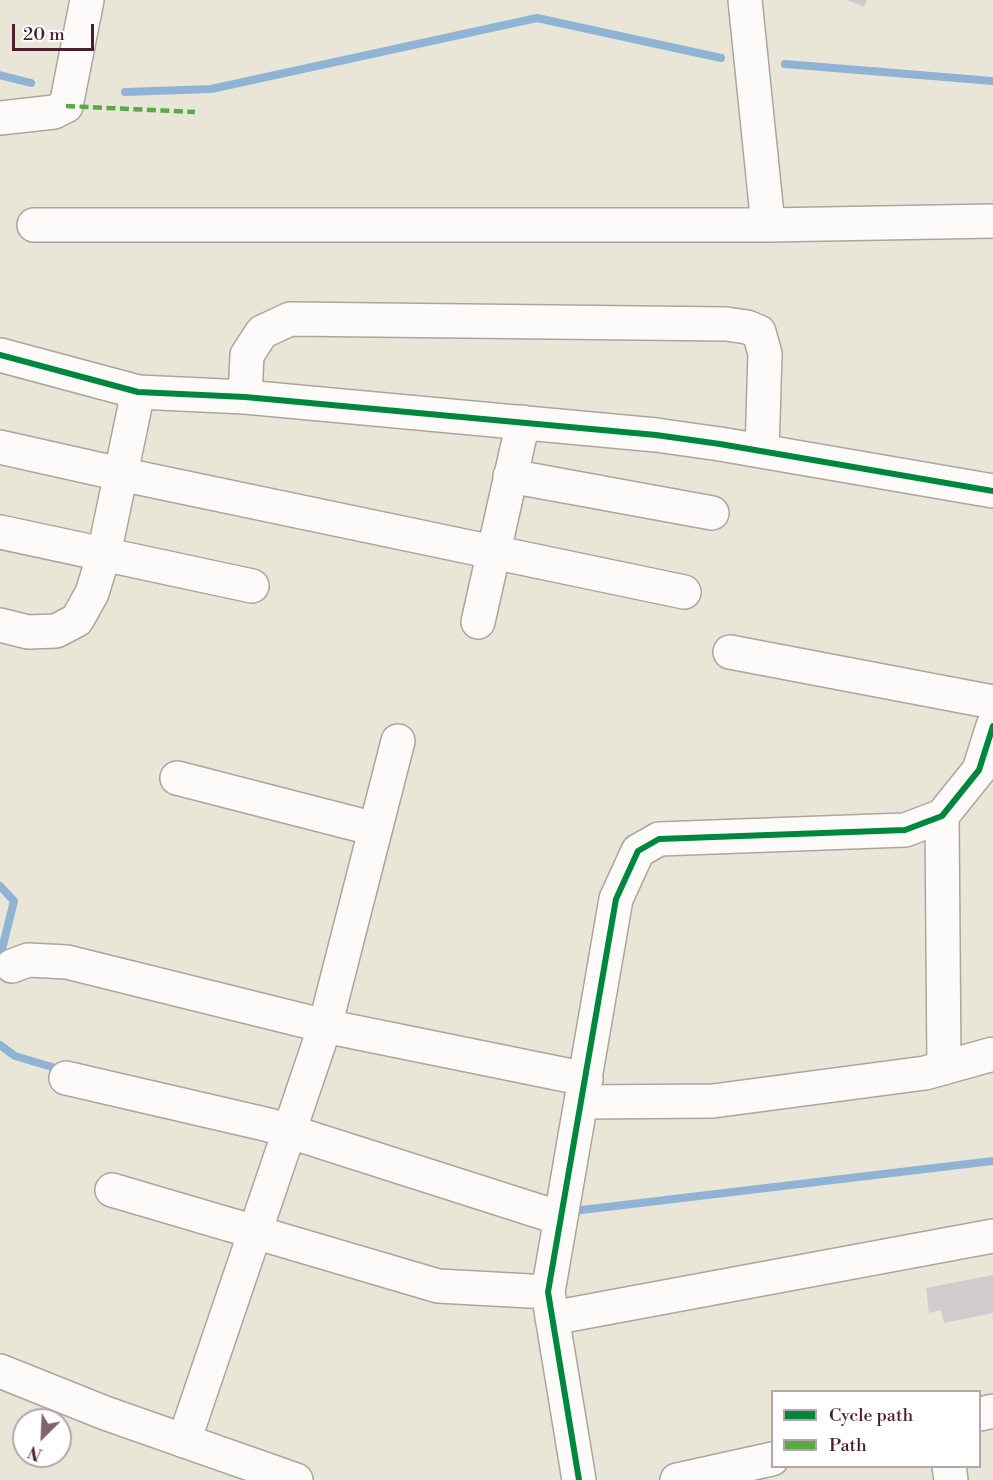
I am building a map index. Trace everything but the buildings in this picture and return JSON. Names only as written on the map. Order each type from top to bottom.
[{"type":"street","points":[[0,118],[54,112],[66,106],[87,0]]},
{"type":"street","points":[[745,0],[768,225]]},
{"type":"street","points":[[34,225],[768,225],[993,221]]},
{"type":"street","points":[[245,397],[247,355],[262,332],[290,319],[726,324],[747,327],[759,332],[765,354],[762,451]]},
{"type":"street","points":[[0,355],[138,392],[245,397],[656,435],[993,491]]},
{"type":"street","points":[[0,625],[28,632],[56,631],[78,620],[92,593],[105,554],[138,392]]},
{"type":"street","points":[[478,622],[523,422]]},
{"type":"street","points":[[0,447],[684,592]]},
{"type":"street","points":[[510,476],[712,513]]},
{"type":"street","points":[[0,532],[252,586]]},
{"type":"street","points":[[730,652],[993,702]]},
{"type":"street","points":[[579,1480],[550,1305],[560,1218],[616,899],[638,851],[659,839],[904,830],[942,816],[986,771],[993,726]]},
{"type":"street","points":[[184,1441],[325,1026],[398,741]]},
{"type":"street","points":[[177,778],[375,829]]},
{"type":"street","points":[[942,816],[944,1068]]},
{"type":"street","points":[[12,966],[28,960],[67,962],[583,1090],[714,1101],[925,1073],[993,1054]]},
{"type":"street","points":[[66,1078],[290,1132],[560,1218]]},
{"type":"street","points":[[112,1190],[438,1286],[550,1305],[993,1236]]},
{"type":"street","points":[[0,1371],[105,1413],[296,1480]]},
{"type":"street","points":[[677,1480],[771,1459]]},
{"type":"waterway","points":[[125,92],[211,89],[537,18],[721,58]]},
{"type":"waterway","points":[[785,64],[993,81]]},
{"type":"waterway","points":[[0,75],[31,83]]},
{"type":"waterway","points":[[0,886],[14,901],[0,957]]},
{"type":"waterway","points":[[0,1045],[15,1056],[62,1070]]},
{"type":"waterway","points":[[573,1211],[993,1161]]},
{"type":"marked path","points":[[66,106],[195,112]]},
{"type":"cycle path","points":[[0,355],[138,392],[245,397],[656,435],[993,491]]},
{"type":"cycle path","points":[[579,1480],[548,1292],[616,899],[638,851],[659,839],[905,830],[942,816],[979,770],[993,726]]}]
